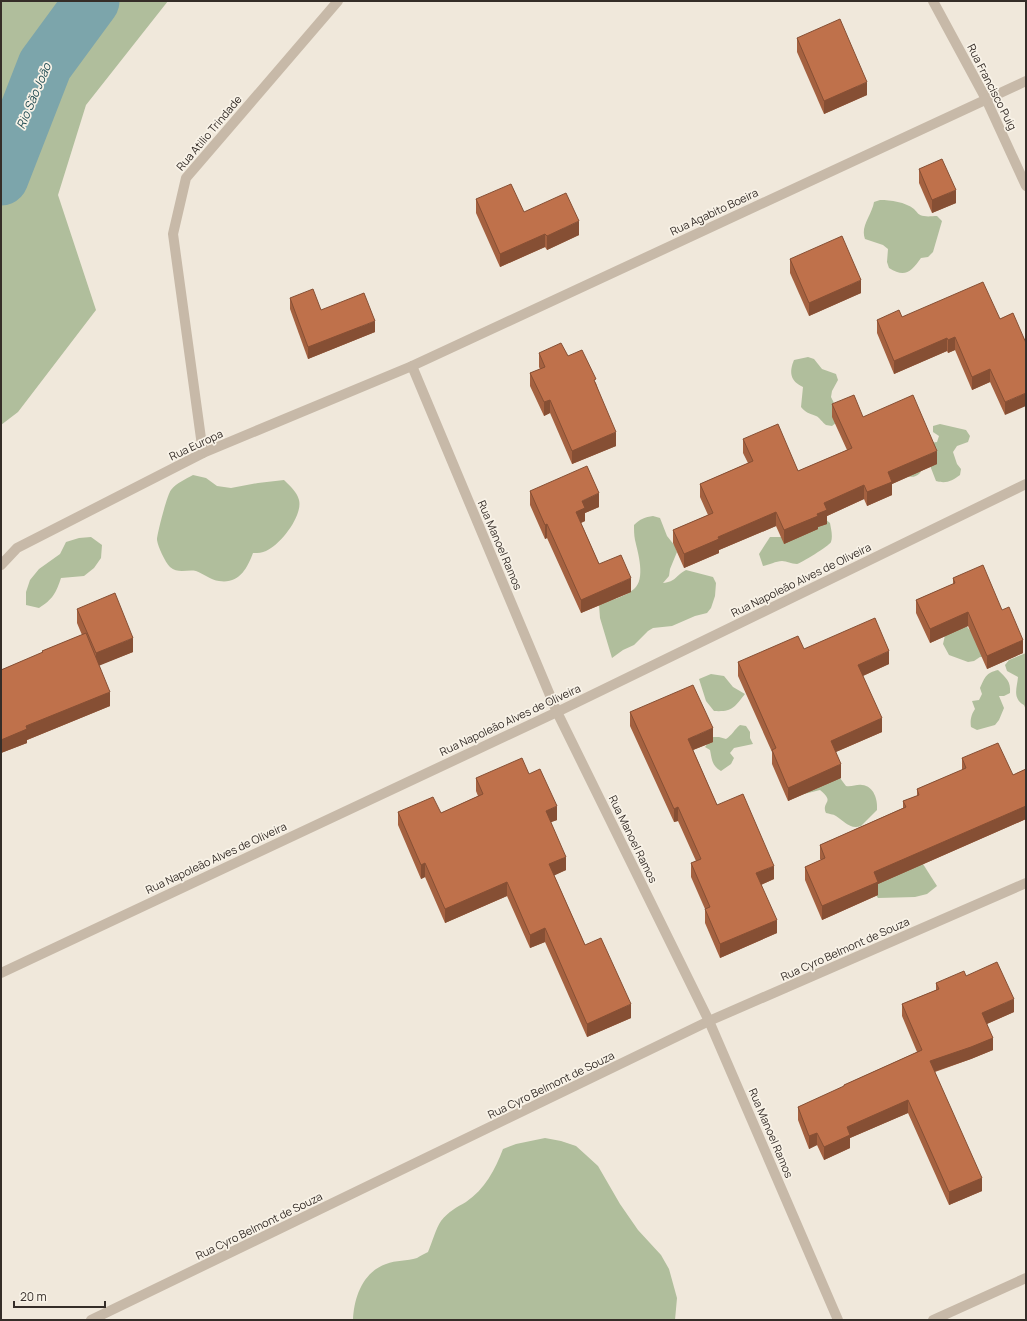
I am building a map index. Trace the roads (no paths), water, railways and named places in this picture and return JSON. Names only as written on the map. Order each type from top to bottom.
[{"type":"street","name":"Rua Atilio Trindade","points":[[203,453],[173,234],[186,178],[338,1]]},
{"type":"street","name":"Rua Francisco Puig","points":[[932,1],[986,99],[1026,186]]},
{"type":"street","name":"Rua Agabito Boeira","points":[[412,366],[1026,81]]},
{"type":"street","name":"Rua Europa","points":[[1,565],[17,548],[203,453],[412,366]]},
{"type":"street","name":"Rua Manoel Ramos","points":[[412,366],[557,712],[710,1021],[838,1320]]},
{"type":"street","name":"Rua Napoleão Alves de Oliveira","points":[[1,973],[557,712],[1026,484]]},
{"type":"street","name":"Rua Cyro Belmont de Souza","points":[[91,1320],[710,1021],[1026,883]]},
{"type":"street","points":[[933,1320],[1026,1278]]},
{"type":"waterway","name":"Rio São João","points":[[1,178],[45,65],[92,1]]}]
